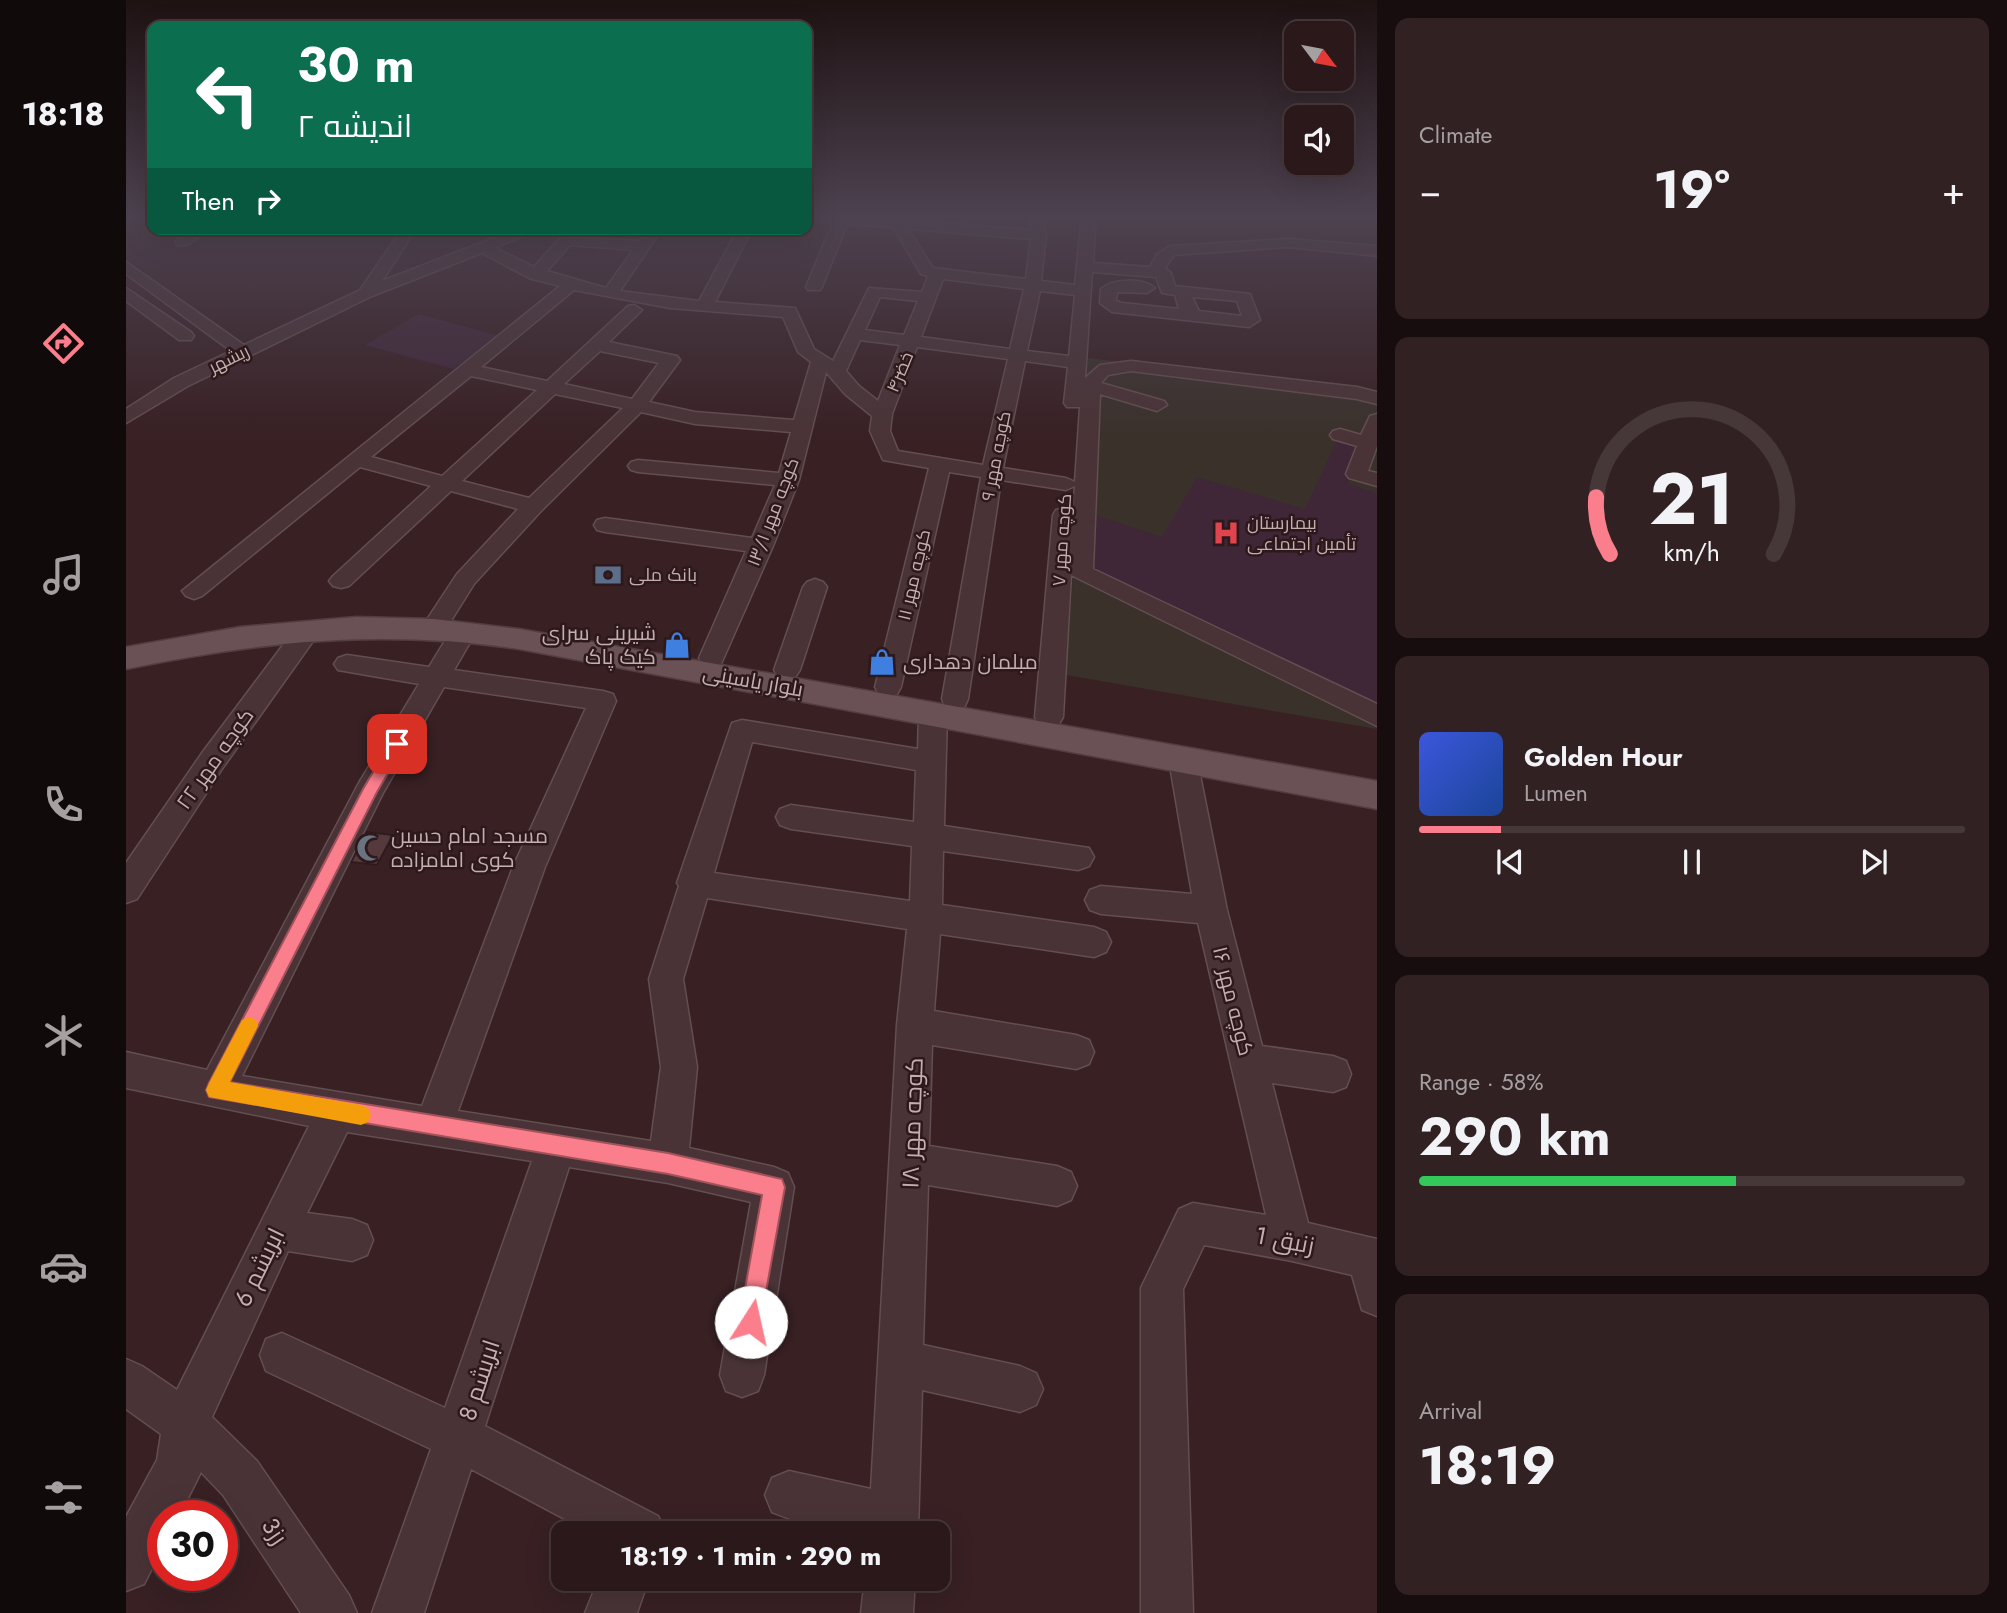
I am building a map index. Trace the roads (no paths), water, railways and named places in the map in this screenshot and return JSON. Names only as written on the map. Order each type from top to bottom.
[{"type":"main road","name":"بلوار یاسینی","points":[[129,646],[264,622],[377,615],[944,707],[1049,718],[1319,774],[1377,795]]},
{"type":"main road","name":"بلوار یاسینی","points":[[129,646],[307,631],[451,625],[525,628],[888,687],[944,707],[1184,760],[1319,774],[1377,776]]},
{"type":"street","points":[[159,290],[243,352]]},
{"type":"street","name":"ریشهر","points":[[126,417],[181,382],[211,355],[243,352],[373,290]]},
{"type":"street","points":[[194,591],[470,370],[565,290]]},
{"type":"street","points":[[594,290],[657,302],[789,312],[807,352],[828,366],[882,414],[880,431],[890,456],[1066,484]]},
{"type":"street","points":[[705,306],[713,290]]},
{"type":"street","name":"خضر۴","points":[[882,414],[932,290]]},
{"type":"street","name":"کوچه مهر ۹","points":[[944,707],[1031,290]]},
{"type":"street","points":[[1078,290],[1084,291]]},
{"type":"street","points":[[1109,290],[1108,303],[1118,308],[1249,322],[1252,320],[1244,297],[1167,290]]},
{"type":"street","name":"کوچه مهر ۱۳/۱","points":[[712,658],[762,546],[788,480],[803,426],[828,366],[855,334],[875,291],[929,298]]},
{"type":"street","name":"کوچه مهر ۷","points":[[1049,718],[1066,484],[1084,291]]},
{"type":"street","points":[[1175,291],[1194,316]]},
{"type":"street","points":[[127,293],[211,355]]},
{"type":"street","points":[[341,581],[634,310]]},
{"type":"street","points":[[855,334],[1078,363]]},
{"type":"street","points":[[216,1090],[370,789],[437,677],[465,579],[533,506],[638,404],[671,360],[598,345]]},
{"type":"street","points":[[1377,398],[1357,393],[1130,366],[1107,368],[1097,373],[1091,386],[1081,572],[1377,716]]},
{"type":"street","points":[[470,370],[695,418],[803,426]]},
{"type":"street","points":[[1091,386],[1157,405]]},
{"type":"street","points":[[1377,421],[1356,474],[1377,480]]},
{"type":"street","points":[[1340,435],[1367,443]]},
{"type":"street","points":[[356,460],[533,506]]},
{"type":"street","name":"کوچه مهر ۱۱","points":[[888,687],[941,463]]},
{"type":"street","points":[[638,466],[788,480]]},
{"type":"street","points":[[605,525],[762,546]]},
{"type":"street","points":[[787,670],[815,587]]},
{"type":"street","name":"کوچه مهر ۲۲","points":[[126,889],[212,761],[307,631]]},
{"type":"street","points":[[347,664],[603,701],[529,867],[434,1125]]},
{"type":"street","name":"کوچه مهر ۱۸","points":[[894,1521],[915,1025],[925,917],[930,762],[944,707]]},
{"type":"street","points":[[668,1163],[679,1067],[666,979],[693,883],[742,730],[930,762]]},
{"type":"street","name":"کوچه مهر ۱۶","points":[[1184,760],[1211,910],[1292,1240]]},
{"type":"street","points":[[791,817],[1078,857]]},
{"type":"street","points":[[693,883],[1094,942]]},
{"type":"street","points":[[1101,900],[1211,910]]},
{"type":"street","points":[[915,1025],[1076,1052]]},
{"type":"street","points":[[1249,1062],[1333,1074]]},
{"type":"street","points":[[128,1073],[337,1112],[668,1163],[774,1187],[742,1376]]},
{"type":"street","name":"ابریشم 6","points":[[126,1566],[180,1466],[185,1423],[277,1229],[337,1112]]},
{"type":"street","name":"ابریشم 8","points":[[405,1610],[459,1438],[557,1146]]},
{"type":"street","points":[[911,1163],[1057,1186]]},
{"type":"street","name":"زنبق 1","points":[[1167,1613],[1162,1288],[1193,1223],[1292,1240],[1375,1272]]},
{"type":"street","points":[[277,1229],[352,1240]]},
{"type":"street","points":[[282,1355],[459,1438],[618,1521]]},
{"type":"street","points":[[902,1363],[1020,1389]]},
{"type":"street","name":"رز3","points":[[126,1382],[185,1423],[240,1478],[331,1613]]},
{"type":"street","points":[[789,1495],[877,1521]]},
{"type":"street","points":[[611,1613],[619,1591]]},
{"type":"street","points":[[887,1613],[889,1591]]},
{"type":"place","name":"بیمارستان تأمین اجتماعی","points":[[1226,533]]},
{"type":"place","name":"بانک ملی","points":[[608,575]]},
{"type":"place","name":"شیرینی سرای کیک پاک","points":[[677,645]]},
{"type":"place","name":"مبلمان دهداری","points":[[882,662]]},
{"type":"place","name":"مسجد امام حسین کوی امامزاده","points":[[370,848]]}]
